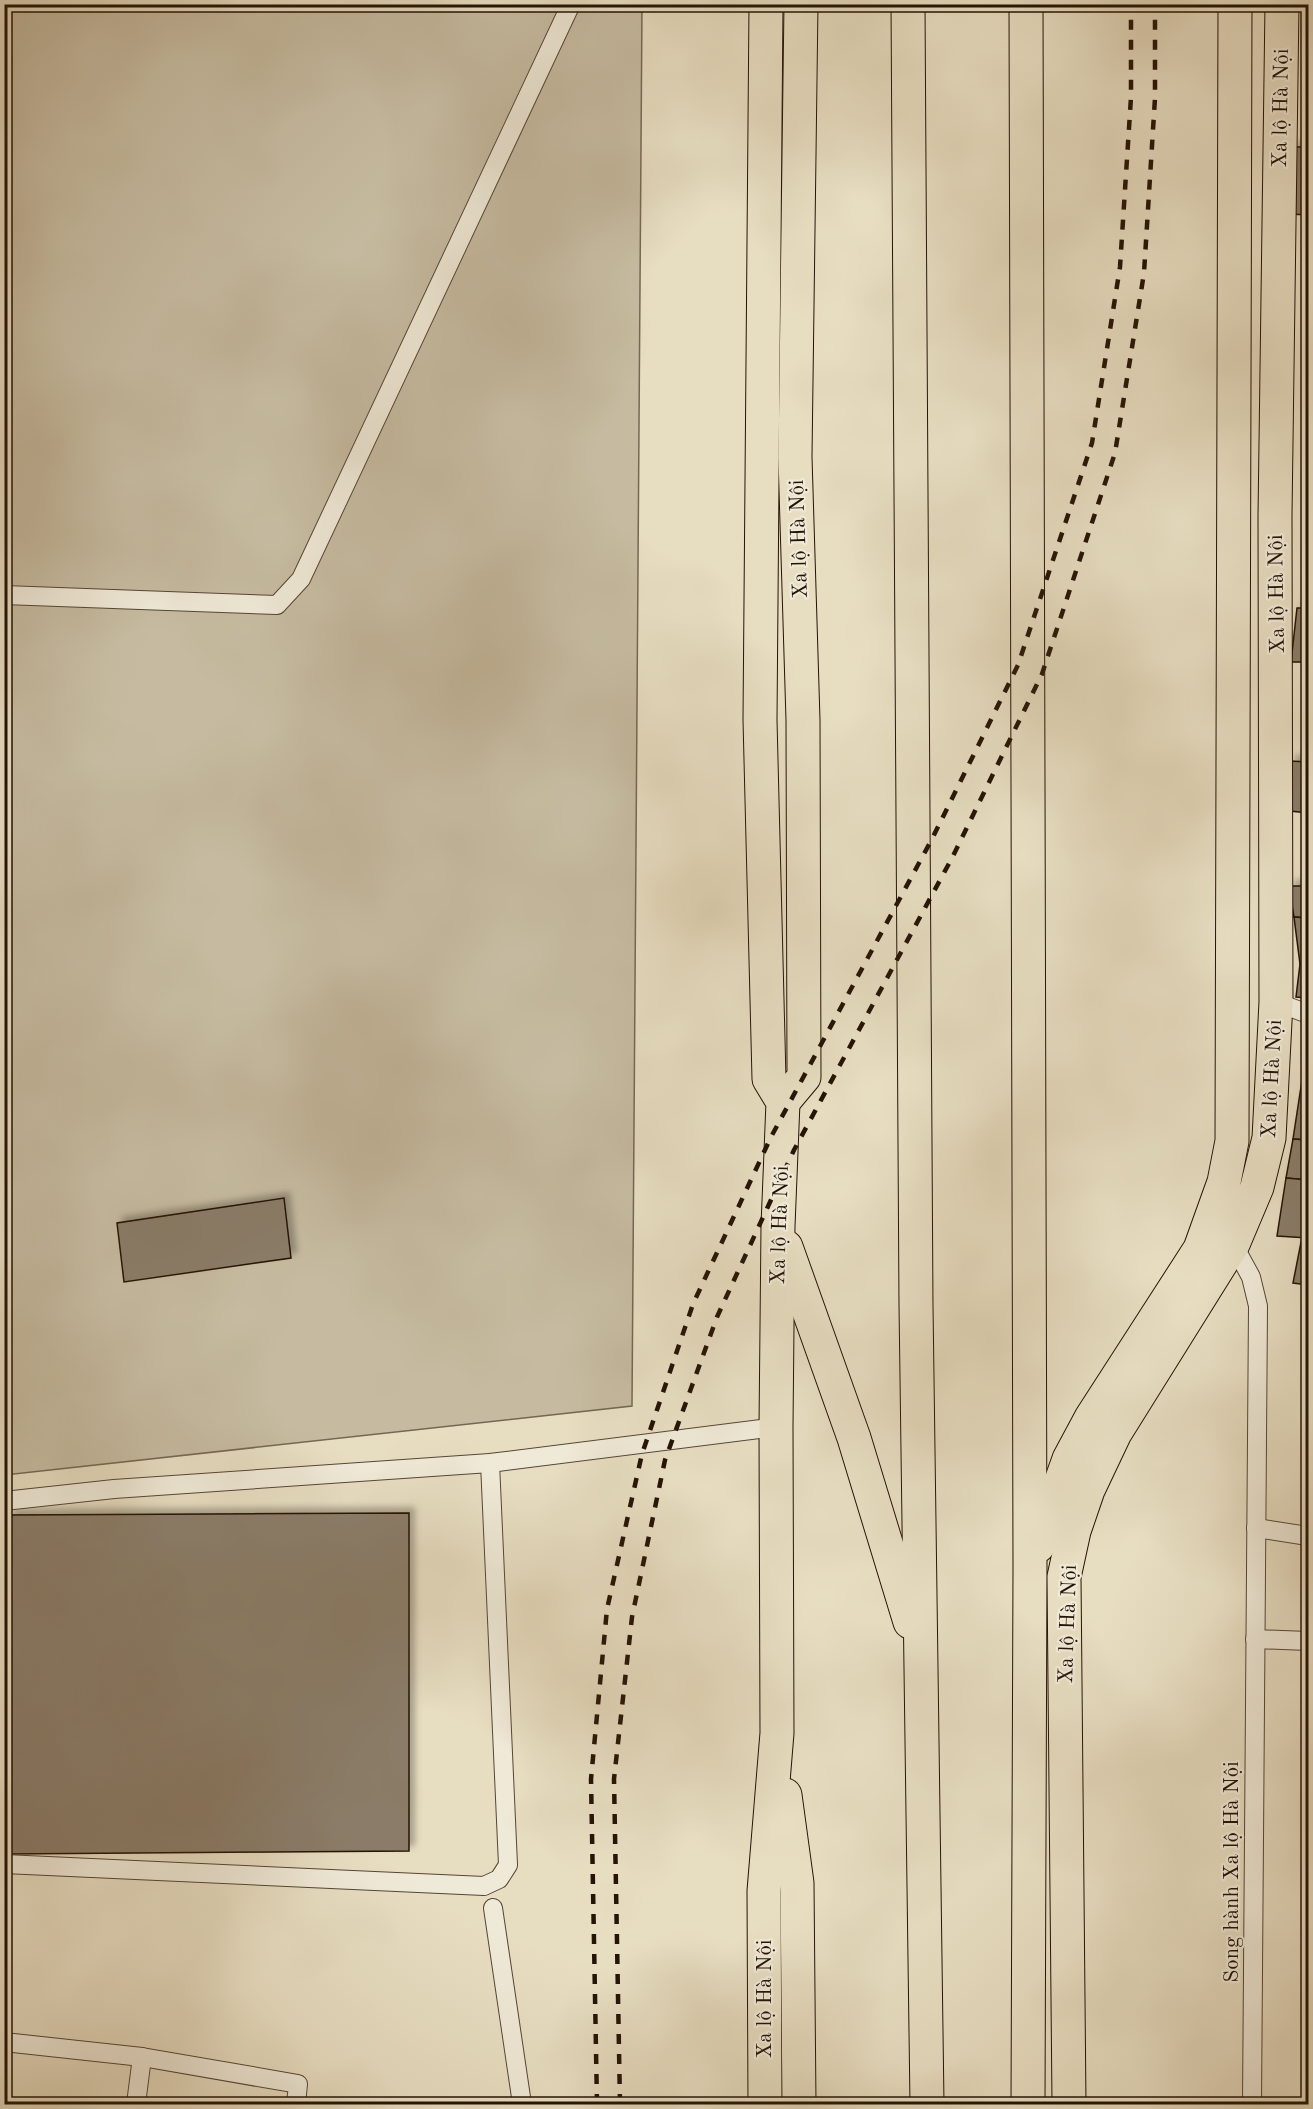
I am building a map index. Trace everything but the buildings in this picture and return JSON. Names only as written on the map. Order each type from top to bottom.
[{"type":"highway","name":"Xa lộ Hà Nội","points":[[765,2104],[764,1891],[777,1733],[776,1427],[778,1226],[783,1102],[770,1079],[760,720],[766,4]]},
{"type":"highway","name":"Xa lộ Hà Nội","points":[[783,1102],[804,1077],[803,720],[795,457],[801,4]]},
{"type":"highway","points":[[908,4],[915,1192],[928,2008],[927,2104]]},
{"type":"highway","name":"Xa lộ Hà Nội","points":[[1026,4],[1030,1567],[1028,2104]]},
{"type":"highway","name":"Xa lộ Hà Nội","points":[[1069,2104],[1064,1578],[1074,1531],[1088,1490],[1115,1433],[1221,1236],[1224,1182],[1232,1141],[1235,4]]},
{"type":"highway","name":"Xa lộ Hà Nội","points":[[1030,1567],[1069,1458],[1108,1389],[1185,1276],[1221,1236],[1257,1187],[1266,1156],[1271,1116],[1276,1002],[1275,516],[1282,4]]},
{"type":"highway","points":[[1232,512],[1275,516]]},
{"type":"highway","points":[[762,576],[799,577]]},
{"type":"highway","points":[[778,1226],[854,1438],[922,1661]]},
{"type":"highway","points":[[777,1733],[797,1883],[799,2104]]},
{"type":"highway","points":[[908,2104],[928,2008]]},
{"type":"lane","points":[[4,595],[277,605],[301,579],[571,4]]},
{"type":"lane","points":[[1276,1002],[1308,1014]]},
{"type":"lane","name":"Song hành Xa lộ Hà Nội","points":[[1221,1236],[1251,1277],[1258,1306],[1252,2104]]},
{"type":"lane","points":[[4,1501],[114,1489],[490,1463],[776,1427]]},
{"type":"lane","points":[[4,1864],[484,1886],[499,1879],[508,1865],[490,1463]]},
{"type":"lane","points":[[1256,1528],[1308,1536]]},
{"type":"lane","points":[[1256,1639],[1308,1641]]},
{"type":"lane","points":[[493,1908],[522,2104]]},
{"type":"lane","points":[[4,2042],[142,2057],[298,2084],[296,2104]]},
{"type":"lane","points":[[136,2104],[142,2057]]},
{"type":"shaded area","points":[[4,5],[642,5],[632,1406],[5,1475]]},
{"type":"railway","points":[[597,2104],[591,1779],[607,1609],[642,1454],[693,1304],[771,1137],[932,839],[1018,665],[1092,443],[1120,267],[1131,97],[1131,4]]},
{"type":"railway","points":[[620,2104],[614,1779],[632,1617],[665,1460],[717,1317],[794,1150],[952,858],[1042,674],[1115,453],[1144,273],[1155,98],[1155,4]]}]
